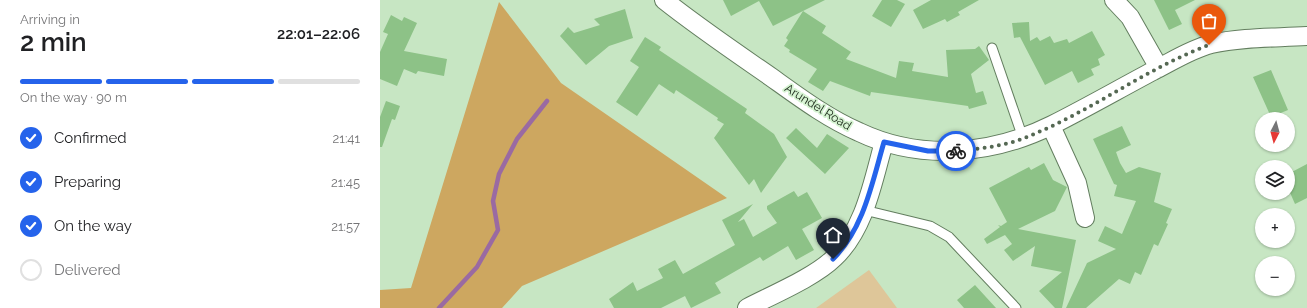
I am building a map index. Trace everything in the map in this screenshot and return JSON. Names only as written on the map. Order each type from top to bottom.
[{"type":"street","name":"Arundel Road","points":[[664,0],[703,30],[830,117],[859,133],[884,142],[928,151],[955,152],[986,147],[1023,138],[1051,126],[1194,50],[1223,42],[1307,36]]},
{"type":"street","points":[[1114,0],[1130,17],[1159,68]]},
{"type":"street","points":[[1051,126],[1078,183],[1085,218]]},
{"type":"street","points":[[747,308],[823,268],[841,251],[855,230],[864,210],[884,142]]},
{"type":"lane","points":[[992,48],[1023,138]]},
{"type":"lane","points":[[864,210],[930,226],[949,237],[1016,308]]},
{"type":"shaded area","points":[[499,2],[561,83],[727,198],[522,286],[502,308],[380,308],[380,290],[411,288]]},
{"type":"shaded area","points":[[869,270],[897,308],[816,308]]},
{"type":"building","points":[[723,0],[825,0],[773,26],[759,1],[731,16]]},
{"type":"building","points":[[882,0],[897,0],[905,4],[891,27],[872,16]]},
{"type":"building","points":[[931,0],[979,0],[958,12],[960,15],[947,22],[945,19],[923,29],[913,10]]},
{"type":"building","points":[[1154,0],[1195,0],[1175,10],[1182,24],[1169,30]]},
{"type":"building","points":[[625,9],[633,38],[609,46],[586,65],[560,36],[568,27],[574,33],[600,25],[594,19]]},
{"type":"building","points":[[803,11],[826,26],[822,33],[851,52],[846,59],[896,78],[899,61],[914,63],[912,71],[948,77],[946,50],[975,49],[979,46],[989,60],[971,74],[976,93],[983,91],[987,104],[969,109],[968,106],[871,92],[870,96],[830,81],[823,91],[808,82],[817,69],[789,52],[790,50],[784,46],[788,40],[786,38]]},
{"type":"building","points":[[391,15],[402,21],[404,17],[417,23],[404,51],[447,59],[444,76],[418,71],[416,74],[404,69],[397,86],[380,79],[380,52],[388,34],[383,32]]},
{"type":"building","points":[[1029,22],[1030,41],[1037,37],[1040,41],[1050,36],[1054,43],[1067,39],[1069,43],[1092,31],[1105,55],[1098,59],[1100,65],[1091,69],[1094,75],[1078,83],[1072,71],[1045,85],[1020,37],[1014,38],[1012,23]]},
{"type":"building","points":[[645,37],[661,47],[659,50],[747,109],[745,113],[774,134],[787,157],[761,193],[754,179],[749,185],[714,138],[724,124],[717,120],[718,118],[676,90],[674,94],[659,84],[637,116],[616,102],[639,67],[630,61]]},
{"type":"building","points":[[1271,70],[1288,110],[1283,112],[1269,112],[1253,77]]},
{"type":"building","points":[[386,101],[400,106],[395,120],[392,119],[382,147],[380,147],[380,117]]},
{"type":"building","points":[[1122,126],[1131,145],[1116,152],[1120,163],[1126,173],[1139,167],[1161,173],[1154,202],[1172,209],[1166,223],[1168,224],[1158,246],[1154,244],[1141,275],[1135,272],[1130,284],[1119,279],[1086,308],[1066,308],[1087,263],[1116,249],[1098,241],[1105,226],[1122,234],[1136,201],[1114,196],[1117,185],[1114,184],[1093,139]]},
{"type":"building","points":[[796,128],[817,148],[827,134],[849,148],[825,174],[786,138]]},
{"type":"building","points":[[1044,163],[1053,180],[1067,187],[1055,211],[1018,229],[1076,240],[1062,308],[1055,308],[1039,291],[1062,272],[1031,266],[1035,246],[1013,261],[1004,250],[1012,244],[1005,235],[987,244],[984,239],[1000,227],[998,225],[1001,226],[1007,222],[989,188],[1029,167],[1031,170]]},
{"type":"building","points":[[1307,164],[1307,198],[1295,204],[1293,200],[1295,200],[1295,170]]},
{"type":"building","points":[[794,191],[798,197],[807,192],[822,218],[802,229],[814,250],[796,260],[788,246],[763,261],[760,257],[715,283],[721,293],[691,308],[685,296],[661,308],[614,308],[609,299],[633,282],[637,291],[663,278],[658,269],[675,260],[683,274],[735,245],[722,220],[753,204],[738,222],[744,219],[753,237],[777,223],[767,209],[767,206]]},
{"type":"building","points":[[975,285],[996,308],[964,308],[957,300]]},
{"type":"waterway","points":[[439,308],[477,267],[498,230],[493,201],[499,174],[517,139],[547,101]]},
{"type":"way so far","points":[[956,151],[1015,141],[1051,126],[1194,50],[1209,45]]},
{"type":"route","points":[[833,259],[841,251],[855,230],[864,210],[884,142],[928,151],[956,151]]}]
